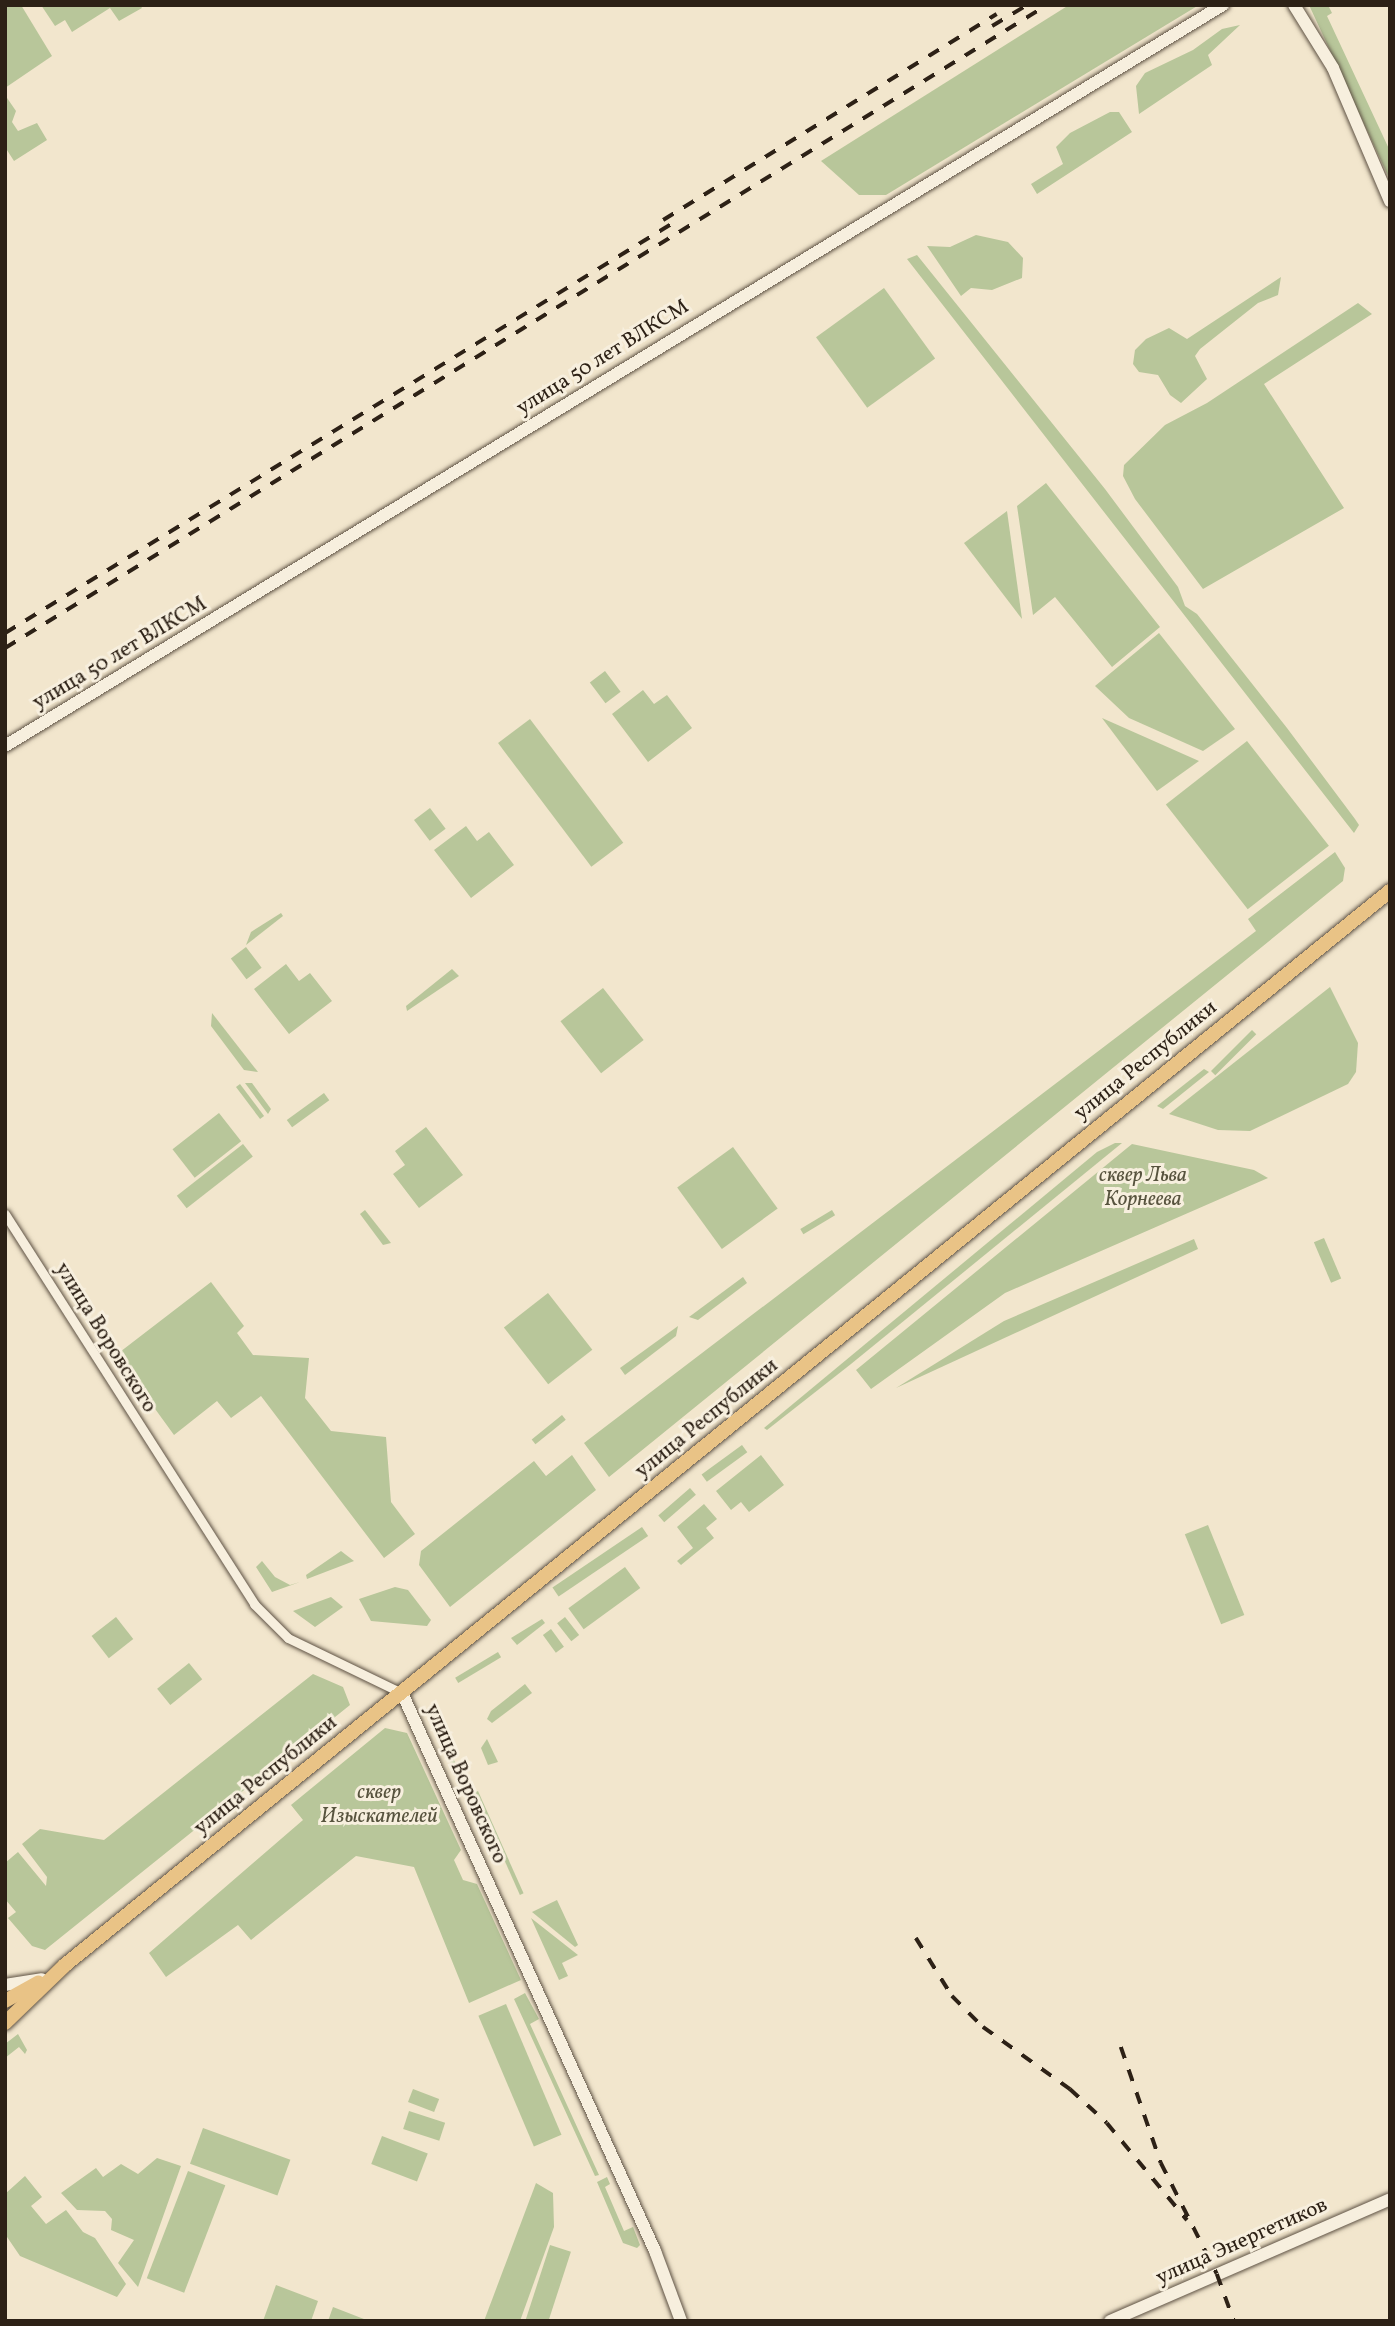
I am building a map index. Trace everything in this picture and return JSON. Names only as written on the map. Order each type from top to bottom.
[{"type":"main road","name":"улица Республики","points":[[5,2023],[49,1978],[1390,891]]},
{"type":"main road","name":"улица Республики","points":[[5,2001],[49,1978]]},
{"type":"street","name":"улица 50 лет ВЛКСМ","points":[[5,746],[1223,5]]},
{"type":"street","points":[[1294,5],[1333,68],[1390,201]]},
{"type":"street","name":"улица Воровского","points":[[5,1214],[254,1604],[288,1638],[402,1693],[655,2251],[681,2321]]},
{"type":"street","points":[[5,1984],[49,1978]]},
{"type":"street","name":"улица Энергетиков","points":[[1110,2321],[1390,2199]]},
{"type":"green space","points":[[5,5],[21,5],[52,56],[5,88]]},
{"type":"green space","points":[[41,5],[140,5],[142,8],[119,21],[110,8],[72,32],[65,20],[55,26]]},
{"type":"green space","points":[[1069,5],[1199,5],[886,195],[859,195],[821,161]]},
{"type":"green space","points":[[1309,5],[1328,5],[1332,13],[1327,16],[1390,151],[1390,180]]},
{"type":"green space","points":[[1240,25],[1208,55],[1212,65],[1139,114],[1136,86],[1145,73],[1193,50],[1222,29]]},
{"type":"green space","points":[[5,95],[16,111],[12,122],[18,131],[37,123],[47,140],[14,161],[5,147]]},
{"type":"green space","points":[[1110,112],[1119,112],[1132,132],[1037,194],[1031,184],[1063,164],[1056,147],[1070,133]]},
{"type":"green space","points":[[976,235],[1008,242],[1023,258],[1022,278],[992,290],[971,288],[961,296],[927,246],[950,247]]},
{"type":"green space","points":[[917,255],[1105,489],[1178,587],[1185,606],[1197,614],[1287,728],[1359,825],[1354,833],[907,259]]},
{"type":"green space","points":[[1281,277],[1278,295],[1258,303],[1200,349],[1195,356],[1207,379],[1181,403],[1170,395],[1158,375],[1139,372],[1133,364],[1135,350],[1146,339],[1169,328],[1187,339]]},
{"type":"green space","points":[[884,288],[935,358],[867,408],[816,337]]},
{"type":"green space","points":[[1358,303],[1372,314],[1264,384],[1344,508],[1203,589],[1135,499],[1123,476],[1124,465],[1165,425],[1207,403]]},
{"type":"green space","points":[[1046,483],[1160,627],[1112,667],[1055,597],[1033,615],[1017,506]]},
{"type":"green space","points":[[1007,511],[1022,619],[964,543]]},
{"type":"green space","points":[[1159,633],[1235,729],[1203,751],[1129,718],[1095,686]]},
{"type":"green space","points":[[605,671],[621,692],[605,703],[590,682]]},
{"type":"green space","points":[[643,690],[654,704],[667,695],[692,728],[648,762],[612,714]]},
{"type":"green space","points":[[1102,718],[1199,761],[1157,791]]},
{"type":"green space","points":[[530,719],[623,843],[591,867],[498,743]]},
{"type":"green space","points":[[1247,741],[1329,846],[1248,909],[1166,804]]},
{"type":"green space","points":[[430,808],[446,829],[430,841],[414,820]]},
{"type":"green space","points":[[466,826],[477,841],[489,832],[514,865],[471,898],[434,850]]},
{"type":"green space","points":[[1335,852],[1345,868],[1343,881],[609,1477],[584,1443],[1256,931],[1248,919]]},
{"type":"green space","points":[[281,913],[283,916],[246,945],[251,932]]},
{"type":"green space","points":[[246,947],[262,968],[246,979],[231,958]]},
{"type":"green space","points":[[286,964],[299,981],[310,973],[332,1001],[289,1034],[254,989]]},
{"type":"green space","points":[[452,969],[459,976],[407,1011],[406,1006]]},
{"type":"green space","name":"сквер Льва Корнеева","points":[[1330,987],[1358,1043],[1356,1072],[1348,1084],[1250,1131],[1218,1130],[1169,1114]]},
{"type":"green space","points":[[603,988],[644,1040],[601,1073],[560,1021]]},
{"type":"green space","points":[[212,1013],[258,1072],[244,1070],[211,1026]]},
{"type":"green space","points":[[1252,1030],[1256,1034],[1215,1075],[1211,1071]]},
{"type":"green space","points":[[1204,1069],[1209,1072],[1163,1109],[1157,1106]]},
{"type":"green space","points":[[245,1083],[252,1083],[271,1109],[268,1114]]},
{"type":"green space","points":[[240,1084],[264,1116],[260,1119],[236,1087]]},
{"type":"green space","points":[[324,1093],[329,1100],[292,1127],[287,1120]]},
{"type":"green space","points":[[219,1113],[241,1141],[195,1178],[173,1149]]},
{"type":"green space","points":[[426,1127],[463,1175],[419,1208],[393,1174],[405,1165],[395,1151]]},
{"type":"green space","points":[[1115,1143],[1122,1143],[851,1364],[767,1430],[764,1428],[1097,1152]]},
{"type":"green space","points":[[243,1144],[253,1157],[187,1208],[177,1196]]},
{"type":"green space","name":"сквер Льва Корнеева","points":[[1132,1144],[1254,1170],[1268,1178],[1005,1293],[871,1389],[856,1370]]},
{"type":"green space","points":[[733,1147],[778,1208],[722,1249],[677,1188]]},
{"type":"green space","points":[[365,1210],[391,1243],[383,1245],[360,1214]]},
{"type":"green space","points":[[832,1210],[835,1215],[803,1234],[800,1229]]},
{"type":"green space","points":[[1324,1238],[1341,1279],[1331,1283],[1314,1242]]},
{"type":"green space","points":[[1194,1239],[1198,1249],[896,1388],[1004,1321]]},
{"type":"green space","points":[[743,1277],[747,1283],[698,1320],[689,1317]]},
{"type":"green space","points":[[211,1282],[244,1326],[237,1333],[253,1355],[309,1358],[305,1398],[331,1431],[386,1437],[391,1502],[415,1534],[384,1558],[261,1396],[231,1418],[217,1401],[174,1435],[116,1355]]},
{"type":"green space","points":[[548,1293],[592,1350],[548,1384],[504,1327]]},
{"type":"green space","points":[[678,1326],[676,1336],[625,1375],[620,1368]]},
{"type":"green space","points":[[562,1415],[566,1420],[535,1444],[532,1440]]},
{"type":"green space","points":[[742,1445],[747,1452],[707,1482],[702,1474]]},
{"type":"green space","points":[[572,1455],[596,1490],[450,1607],[419,1565],[421,1551],[534,1461],[546,1476]]},
{"type":"green space","points":[[761,1455],[784,1485],[749,1512],[741,1502],[731,1510],[716,1491]]},
{"type":"green space","points":[[690,1488],[696,1495],[664,1522],[658,1516]]},
{"type":"green space","points":[[704,1504],[717,1519],[706,1528],[714,1538],[681,1565],[677,1561],[693,1548],[677,1527]]},
{"type":"green space","points":[[1208,1525],[1244,1615],[1221,1624],[1185,1534]]},
{"type":"green space","points":[[642,1527],[648,1536],[559,1597],[552,1587]]},
{"type":"green space","points":[[341,1551],[354,1561],[307,1579],[306,1575]]},
{"type":"green space","points":[[262,1561],[275,1577],[290,1585],[300,1582],[272,1592],[256,1567]]},
{"type":"green space","points":[[625,1567],[640,1588],[584,1629],[568,1608]]},
{"type":"green space","points":[[395,1587],[408,1590],[431,1620],[427,1626],[371,1621],[359,1599]]},
{"type":"green space","points":[[331,1597],[343,1607],[315,1627],[293,1611]]},
{"type":"green space","points":[[116,1617],[133,1639],[109,1658],[92,1636]]},
{"type":"green space","points":[[565,1617],[579,1635],[571,1641],[557,1623]]},
{"type":"green space","points":[[542,1619],[545,1623],[517,1645],[511,1638]]},
{"type":"green space","points":[[551,1629],[564,1647],[556,1653],[543,1635]]},
{"type":"green space","points":[[498,1652],[501,1657],[458,1683],[455,1678]]},
{"type":"green space","points":[[189,1663],[202,1679],[170,1705],[157,1689]]},
{"type":"green space","points":[[313,1674],[343,1687],[350,1705],[45,1950],[32,1946],[8,1918],[16,1912],[5,1899],[5,1863],[18,1852],[46,1886],[47,1877],[22,1844],[40,1829],[104,1840]]},
{"type":"green space","points":[[525,1684],[532,1693],[492,1723],[487,1719],[491,1711]]},
{"type":"green space","name":"сквер Изыскателей","points":[[385,1728],[407,1733],[461,1850],[454,1860],[463,1880],[477,1884],[521,1980],[469,2003],[414,1867],[356,1856],[251,1940],[238,1925],[166,1977],[149,1953],[303,1820],[291,1805]]},
{"type":"green space","points":[[441,1731],[461,1776],[457,1777],[437,1733]]},
{"type":"green space","points":[[487,1739],[498,1762],[488,1765],[481,1748]]},
{"type":"green space","points":[[478,1791],[524,1893],[520,1895],[474,1793]]},
{"type":"green space","points":[[557,1900],[578,1945],[575,1947],[532,1912]]},
{"type":"green space","points":[[531,1918],[578,1955],[562,1963],[568,1976],[559,1980]]},
{"type":"green space","points":[[525,1993],[539,2019],[530,2024],[599,2175],[595,2176],[514,1999]]},
{"type":"green space","points":[[506,2004],[561,2135],[534,2146],[478,2016]]},
{"type":"green space","points":[[18,2034],[27,2050],[25,2054],[19,2047],[5,2058],[5,2044]]},
{"type":"green space","points":[[413,2089],[439,2099],[434,2112],[408,2102]]},
{"type":"green space","points":[[409,2111],[445,2123],[439,2141],[403,2129]]},
{"type":"green space","points":[[203,2128],[290,2160],[277,2196],[190,2164]]},
{"type":"green space","points":[[382,2136],[428,2154],[417,2182],[371,2164]]},
{"type":"green space","points":[[157,2158],[181,2166],[138,2287],[118,2263],[134,2240],[111,2230],[112,2219],[105,2211],[77,2210],[61,2193],[96,2168],[103,2177],[121,2164],[138,2174]]},
{"type":"green space","points":[[188,2171],[225,2185],[184,2293],[147,2278]]},
{"type":"green space","points":[[25,2176],[42,2197],[31,2206],[46,2224],[66,2210],[83,2232],[95,2238],[126,2284],[117,2297],[20,2256],[5,2234],[5,2194]]},
{"type":"green space","points":[[607,2177],[610,2184],[605,2187],[624,2231],[633,2227],[640,2245],[637,2248],[623,2243],[597,2182]]},
{"type":"green space","points":[[536,2183],[553,2193],[554,2227],[520,2321],[484,2321]]},
{"type":"green space","points":[[550,2245],[571,2252],[548,2321],[525,2321]]},
{"type":"green space","points":[[276,2285],[318,2301],[311,2321],[263,2321]]},
{"type":"green space","points":[[333,2307],[369,2321],[328,2321]]},
{"type":"railway","points":[[992,26],[1027,5]]},
{"type":"railway","points":[[5,648],[1047,5]]},
{"type":"railway","points":[[663,220],[997,14]]},
{"type":"railway","points":[[5,633],[676,221]]},
{"type":"railway","points":[[916,1938],[952,1996],[983,2027],[1070,2089],[1107,2123],[1187,2220]]},
{"type":"railway","points":[[1121,2047],[1161,2163],[1217,2274],[1234,2321]]}]
